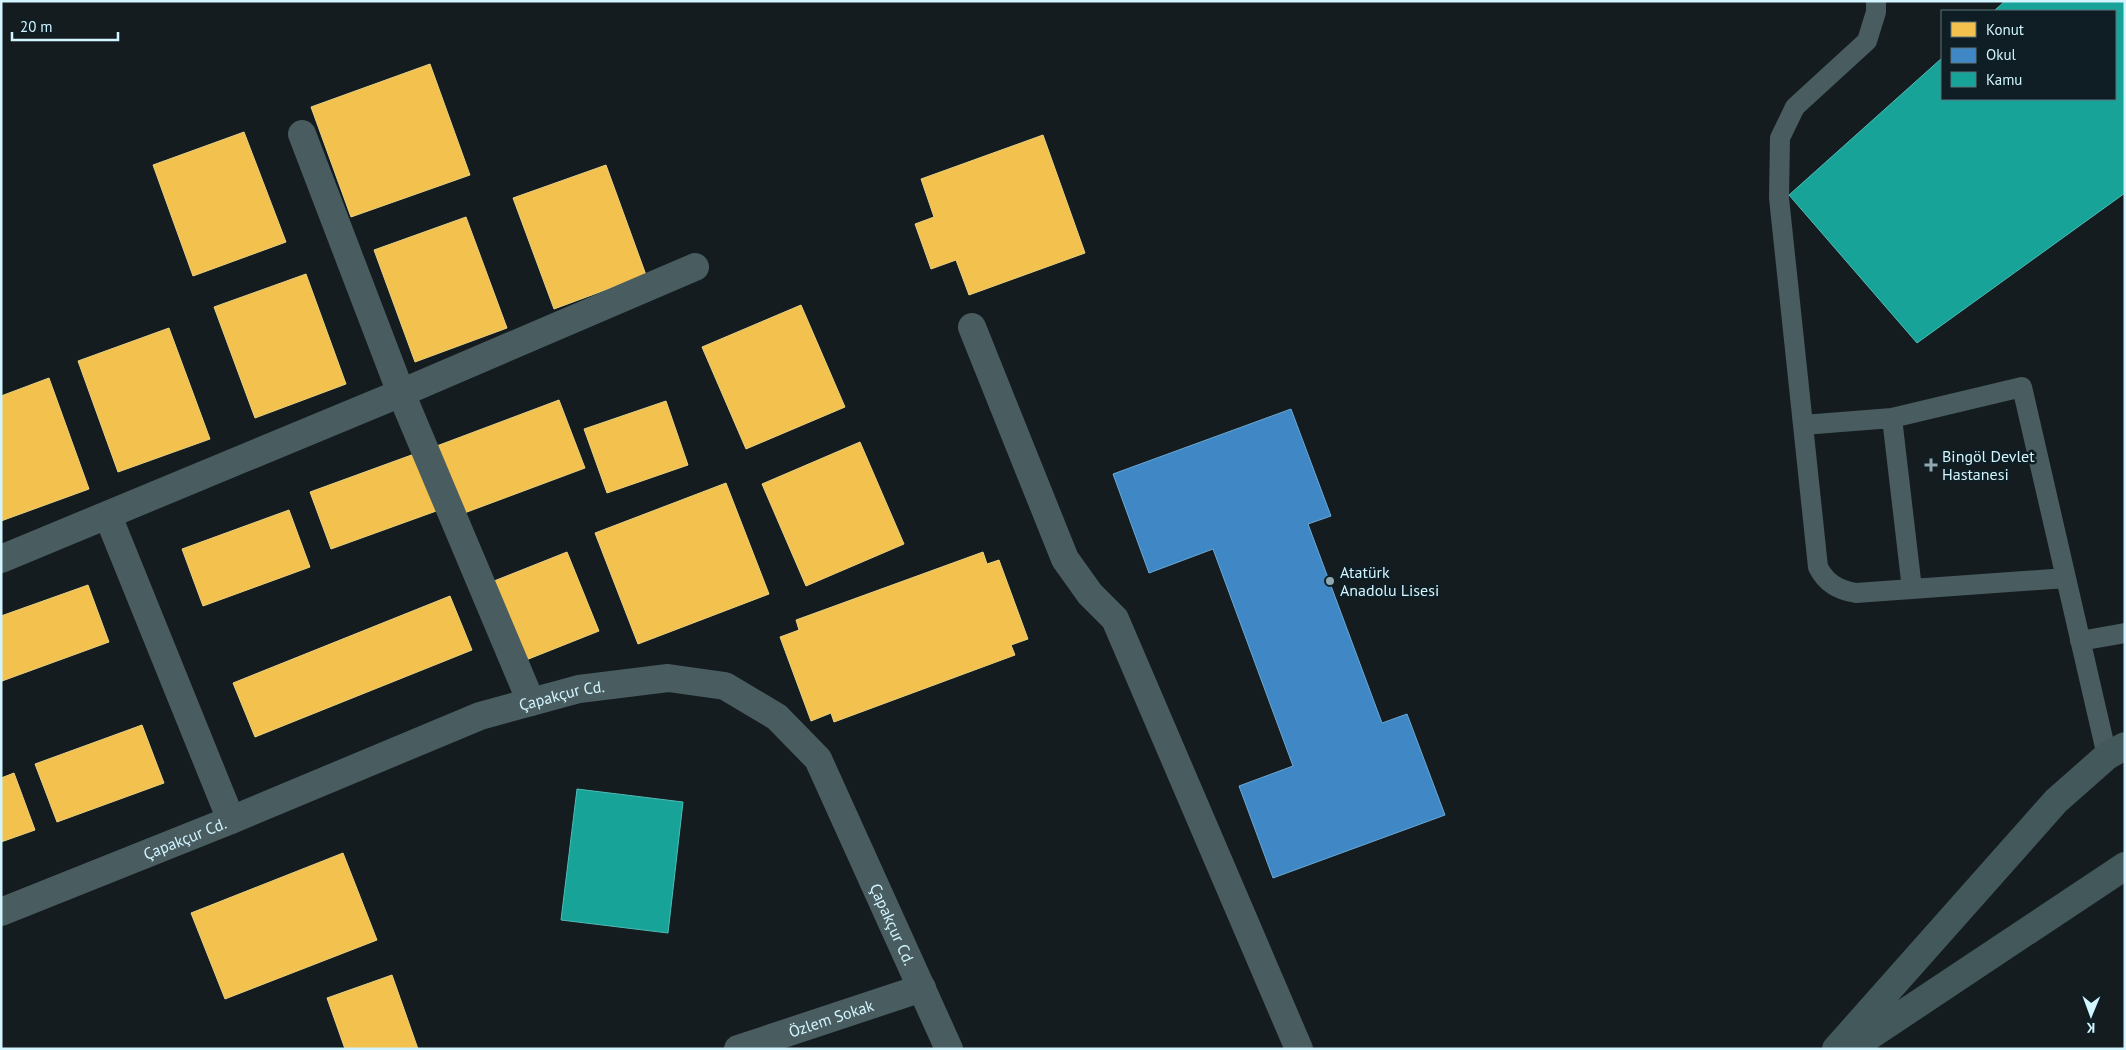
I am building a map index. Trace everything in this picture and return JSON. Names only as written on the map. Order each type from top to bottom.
[{"type":"street","points":[[302,134],[401,393],[531,702]]},
{"type":"street","points":[[1,560],[401,393],[695,267]]},
{"type":"street","points":[[972,327],[1065,559],[1090,594],[1115,619],[1299,1049]]},
{"type":"street","points":[[108,516],[230,820]]},
{"type":"street","name":"Çapakçur Cd.","points":[[1,912],[230,820],[480,716],[579,689],[668,678],[725,686],[776,717],[818,759],[949,1049]]},
{"type":"street","points":[[1836,1049],[2056,802],[2116,751]]},
{"type":"street","points":[[1850,1049],[2125,866]]},
{"type":"street","name":"Özlem Sokak","points":[[738,1049],[922,988]]},
{"type":"lane","points":[[1876,1],[1876,12],[1867,41],[1794,106],[1780,138],[1779,198],[1818,567],[1823,577],[1832,585],[1843,591],[1856,593],[2066,578]]},
{"type":"lane","points":[[1803,425],[1892,418],[2022,387],[2080,641],[2116,751]]},
{"type":"lane","points":[[1892,418],[1912,589]]},
{"type":"lane","points":[[2080,641],[2125,633]]},
{"type":"building: Konut","points":[[430,64],[470,175],[351,217],[311,107]]},
{"type":"building: Konut","points":[[244,132],[286,242],[193,276],[153,165]]},
{"type":"building: Konut","points":[[1043,135],[1085,253],[969,295],[956,260],[931,269],[915,224],[934,217],[921,179]]},
{"type":"building: Konut","points":[[606,165],[646,275],[554,309],[513,198]]},
{"type":"building: Konut","points":[[466,217],[507,328],[415,362],[374,250]]},
{"type":"building: Konut","points":[[306,274],[346,384],[255,418],[214,307]]},
{"type":"building: Konut","points":[[801,305],[845,407],[746,449],[702,347]]},
{"type":"building: Konut","points":[[169,328],[210,439],[118,472],[78,361]]},
{"type":"building: Konut","points":[[49,378],[89,489],[1,521],[1,396]]},
{"type":"building: Konut","points":[[559,400],[585,468],[459,515],[434,447]]},
{"type":"building: Konut","points":[[666,401],[688,465],[607,493],[584,429]]},
{"type":"building: Konut","points":[[860,442],[904,544],[806,586],[762,484]]},
{"type":"building: Konut","points":[[417,453],[439,510],[331,549],[310,492]]},
{"type":"building: Konut","points":[[726,483],[769,594],[638,644],[595,533]]},
{"type":"building: Konut","points":[[289,510],[310,567],[203,606],[182,549]]},
{"type":"building: Konut","points":[[567,552],[599,631],[521,662],[489,583]]},
{"type":"building: Konut","points":[[983,552],[987,564],[999,560],[1028,639],[1011,645],[1015,655],[834,722],[831,713],[811,721],[780,637],[799,630],[796,620]]},
{"type":"building: Konut","points":[[88,585],[109,642],[2,681],[1,616]]},
{"type":"building: Konut","points":[[450,596],[472,650],[255,737],[233,683]]},
{"type":"building: Konut","points":[[142,725],[164,783],[57,822],[35,764]]},
{"type":"building: Konut","points":[[14,773],[35,830],[1,842],[1,778]]},
{"type":"building: Konut","points":[[343,853],[377,940],[225,999],[191,913]]},
{"type":"building: Konut","points":[[392,975],[418,1049],[345,1049],[327,998]]},
{"type":"building: Okul","points":[[1291,409],[1331,516],[1308,524],[1382,723],[1407,714],[1445,815],[1273,878],[1239,786],[1293,766],[1213,549],[1149,573],[1113,474]]},
{"type":"building: Kamu","points":[[2005,1],[2125,1],[2125,193],[1917,343],[1789,195],[1941,59],[1941,100],[2116,100],[2116,10],[1995,10]]},
{"type":"building: Kamu","points":[[577,789],[683,802],[668,933],[561,920]]},
{"type":"place","name":"Bingöl Devlet Hastanesi","points":[[1931,465]]},
{"type":"place","name":"Atatürk Anadolu Lisesi","points":[[1330,581]]}]
